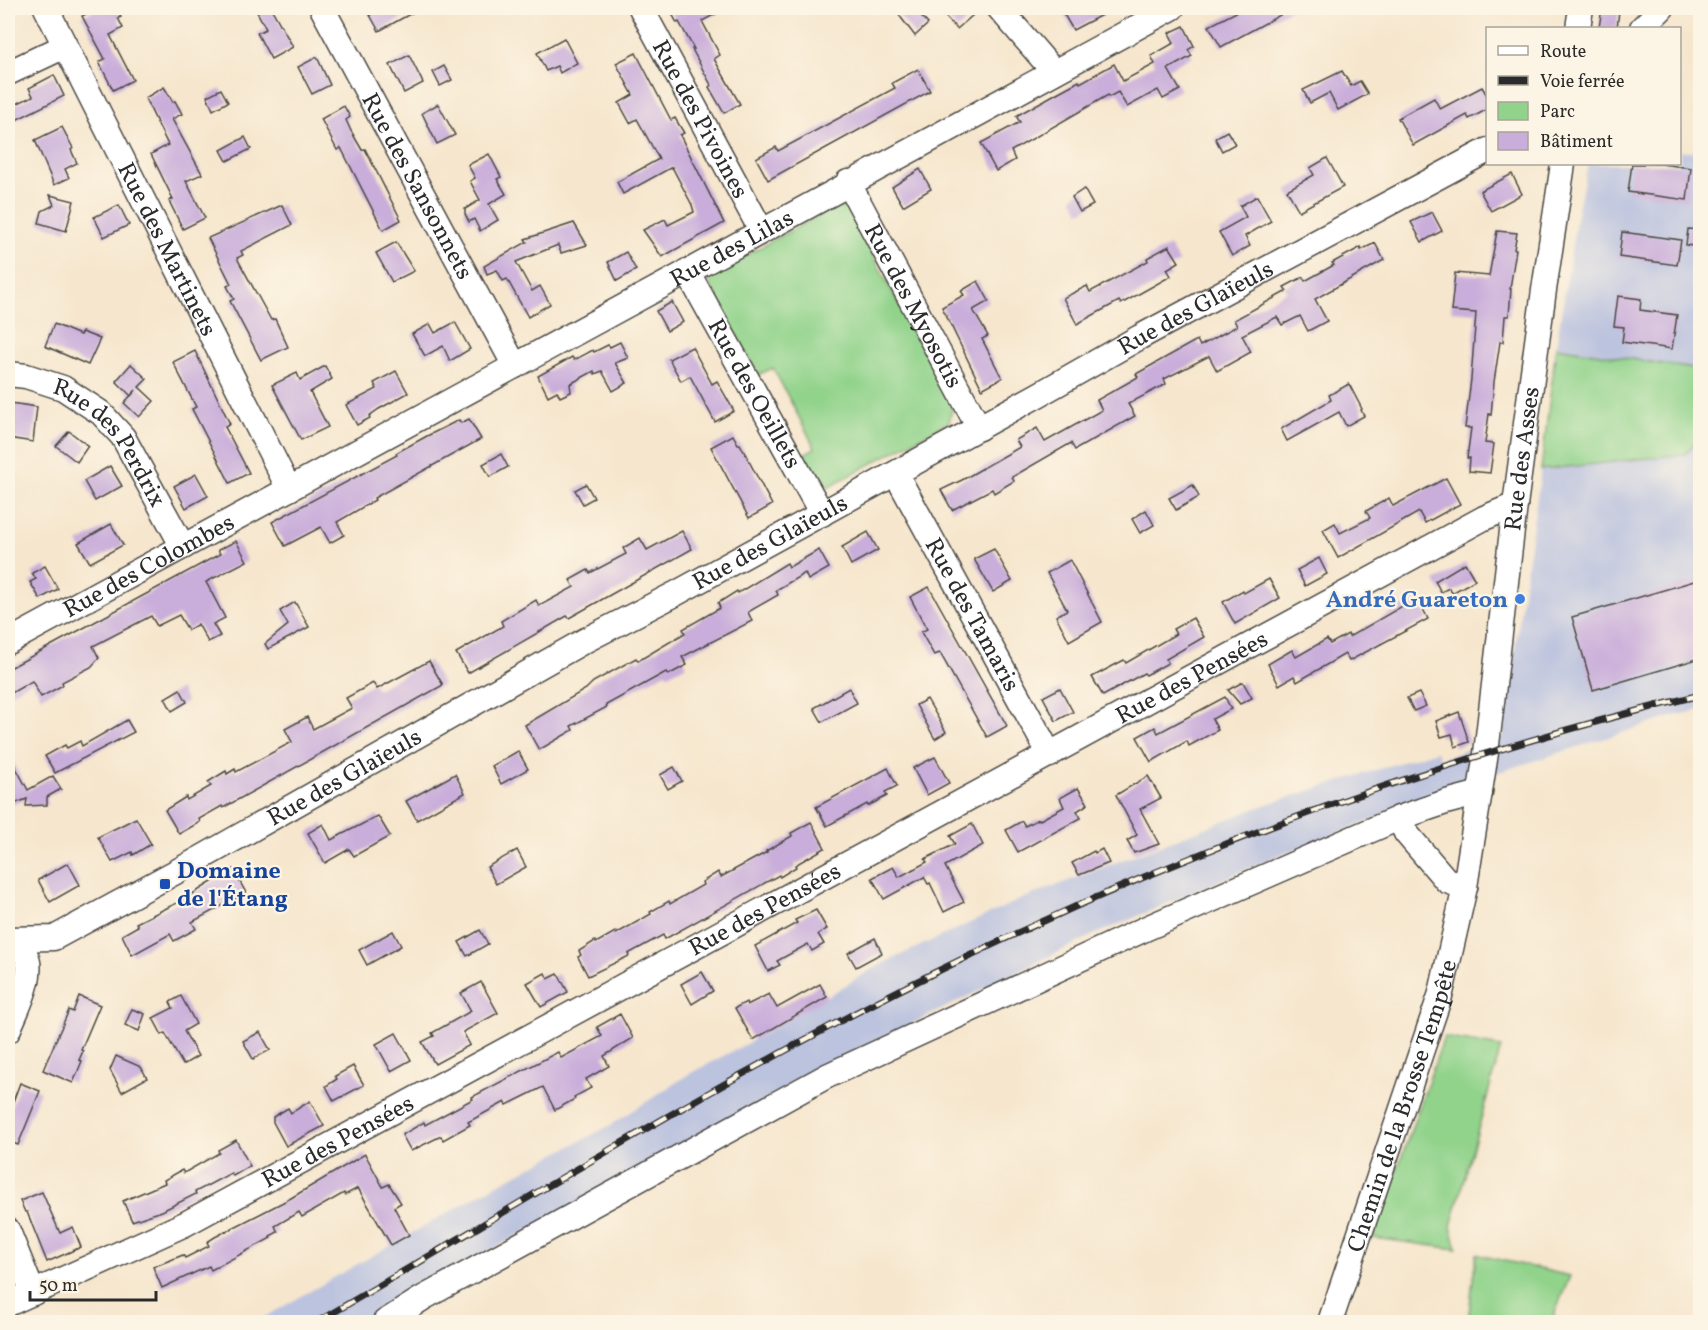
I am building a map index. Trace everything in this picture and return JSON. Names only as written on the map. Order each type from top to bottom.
[{"type":"street","name":"Rue des Martinets","points":[[46,8],[290,489]]},
{"type":"street","name":"Rue des Sansonnets","points":[[322,8],[515,366]]},
{"type":"street","name":"Rue des Pivoines","points":[[641,8],[761,230]]},
{"type":"street","points":[[999,8],[1054,72]]},
{"type":"street","name":"Rue des Lilas","points":[[290,489],[761,230],[1172,8]]},
{"type":"street","points":[[1578,27],[1581,8]]},
{"type":"street","points":[[1642,27],[1662,8]]},
{"type":"street","points":[[8,73],[65,46]]},
{"type":"street","name":"Rue des Glaïeuls","points":[[8,939],[54,938],[194,862],[584,641],[896,474],[1160,326],[1486,151]]},
{"type":"street","name":"Rue des Asses","points":[[1480,793],[1515,504],[1563,165]]},
{"type":"street","name":"Rue des Myosotis","points":[[848,183],[979,428]]},
{"type":"street","name":"Rue des Oeillets","points":[[687,271],[822,514]]},
{"type":"street","name":"Rue des Perdrix","points":[[8,374],[26,376],[63,388],[101,413],[123,437],[183,547]]},
{"type":"street","name":"Rue des Tamaris","points":[[896,474],[1050,755]]},
{"type":"street","name":"Rue des Colombes","points":[[8,642],[290,489]]},
{"type":"street","name":"Rue des Pensées","points":[[8,1304],[186,1224],[1473,523],[1515,504]]},
{"type":"street","points":[[385,1323],[423,1298],[827,1076],[1147,928],[1399,818],[1480,793]]},
{"type":"street","name":"Chemin de la Brosse Tempête","points":[[1330,1323],[1441,993],[1466,887],[1480,793]]},
{"type":"street","points":[[1399,818],[1406,833],[1447,881],[1466,887]]},
{"type":"street","name":"Rue des Glaïeuls","points":[[8,1031],[28,980],[54,938]]},
{"type":"street","points":[[8,939],[23,951],[29,963],[28,980]]},
{"type":"street","points":[[8,1231],[33,1293]]},
{"type":"shaded area","points":[[1681,150],[1700,153],[1700,370],[1556,347],[1578,208],[1588,165],[1681,165]]},
{"type":"shaded area","points":[[1700,437],[1700,710],[1496,773],[1280,855],[1089,937],[846,1056],[409,1295],[366,1322],[256,1322],[500,1183],[611,1125],[689,1074],[765,1034],[879,965],[1024,898],[1267,804],[1437,751],[1440,759],[1502,738],[1541,470],[1685,454]]},
{"type":"green space","points":[[836,206],[848,209],[953,405],[949,422],[828,487],[818,485],[802,455],[815,448],[773,368],[758,375],[710,286],[711,274]]},
{"type":"green space","points":[[1556,347],[1700,370],[1700,437],[1685,454],[1541,470]]},
{"type":"green space","points":[[8,953],[20,977],[8,1006]]},
{"type":"green space","points":[[1444,1037],[1501,1047],[1451,1226],[1457,1249],[1373,1238]]},
{"type":"green space","points":[[1476,1254],[1570,1276],[1551,1322],[1468,1322]]},
{"type":"building","points":[[98,8],[116,8],[121,17],[118,18],[123,28],[110,35],[133,80],[113,90],[99,62],[105,59],[82,16]]},
{"type":"building","points":[[255,8],[271,8],[293,47],[271,59],[257,33],[266,29]]},
{"type":"building","points":[[366,8],[421,8],[379,31]]},
{"type":"building","points":[[669,8],[727,8],[702,21],[720,55],[714,59],[740,104],[724,113],[709,87],[711,85],[692,49],[694,49]]},
{"type":"building","points":[[907,8],[913,8],[928,24],[915,36],[899,15]]},
{"type":"building","points":[[937,8],[981,8],[957,29]]},
{"type":"building","points":[[1060,8],[1115,8],[1073,30]]},
{"type":"building","points":[[1244,8],[1293,8],[1221,47],[1209,26]]},
{"type":"building","points":[[1602,8],[1619,11],[1617,27],[1599,27]]},
{"type":"building","points":[[1184,26],[1194,46],[1188,50],[1192,56],[1168,69],[1180,90],[1163,99],[1158,90],[1127,107],[1118,92],[1109,97],[1108,95],[1011,151],[1015,160],[996,171],[981,143],[1020,122],[1016,116],[1114,64],[1123,81],[1155,64],[1151,56],[1174,43],[1169,33]]},
{"type":"building","points":[[564,38],[577,63],[560,73],[557,66],[546,71],[537,53]]},
{"type":"building","points":[[636,53],[671,120],[675,118],[684,133],[680,135],[724,223],[662,257],[643,230],[665,219],[668,225],[694,212],[672,167],[623,194],[617,182],[659,159],[637,119],[630,123],[619,103],[633,95],[616,63]]},
{"type":"building","points":[[409,55],[423,83],[404,93],[390,65]]},
{"type":"building","points":[[317,57],[330,85],[312,94],[298,67]]},
{"type":"building","points":[[444,66],[452,80],[440,86],[433,72]]},
{"type":"building","points":[[918,69],[930,91],[768,180],[756,158],[776,147],[778,151],[895,88],[892,83]]},
{"type":"building","points":[[1342,71],[1351,86],[1360,81],[1368,94],[1338,110],[1329,93],[1310,103],[1303,90]]},
{"type":"building","points":[[54,75],[64,96],[14,121],[8,108],[33,96],[29,88]]},
{"type":"building","points":[[164,87],[182,114],[172,119],[202,174],[186,181],[205,218],[183,229],[169,201],[173,199],[151,154],[168,145],[145,98]]},
{"type":"building","points":[[1482,87],[1486,94],[1486,110],[1469,119],[1467,115],[1413,145],[1398,118],[1434,98],[1440,109]]},
{"type":"building","points":[[221,89],[228,102],[213,110],[207,96]]},
{"type":"building","points":[[438,104],[455,135],[437,144],[422,113]]},
{"type":"building","points":[[344,106],[350,117],[346,120],[351,131],[362,150],[365,149],[401,220],[383,230],[341,148],[337,150],[321,119]]},
{"type":"building","points":[[62,127],[73,148],[71,150],[77,163],[65,169],[69,178],[54,185],[35,140]]},
{"type":"building","points":[[1227,131],[1235,144],[1222,151],[1215,138]]},
{"type":"building","points":[[245,137],[251,149],[227,161],[221,150]]},
{"type":"building","points":[[489,154],[501,177],[497,179],[506,194],[489,204],[498,220],[480,231],[474,219],[469,222],[465,214],[465,209],[480,200],[470,181],[475,178],[468,165]]},
{"type":"building","points":[[1327,158],[1343,187],[1299,211],[1287,190],[1314,175],[1310,168]]},
{"type":"building","points":[[1632,165],[1668,165],[1691,168],[1687,200],[1628,192]]},
{"type":"building","points":[[920,169],[931,189],[903,206],[892,187]]},
{"type":"building","points":[[1512,174],[1522,194],[1491,211],[1480,191]]},
{"type":"building","points":[[1084,189],[1093,205],[1080,212],[1072,197]]},
{"type":"building","points":[[50,195],[74,201],[66,231],[39,223],[42,211],[54,205]]},
{"type":"building","points":[[1257,196],[1271,221],[1245,236],[1250,246],[1232,256],[1219,232],[1246,217],[1240,206]]},
{"type":"building","points":[[119,205],[129,225],[104,237],[94,217]]},
{"type":"building","points":[[282,205],[292,225],[241,251],[243,255],[237,258],[271,320],[275,319],[288,347],[261,360],[230,301],[234,299],[227,286],[231,284],[208,238]]},
{"type":"building","points":[[1432,212],[1442,231],[1422,242],[1411,222]]},
{"type":"building","points":[[574,223],[587,245],[561,253],[558,245],[516,262],[532,291],[540,286],[550,304],[528,317],[507,279],[503,281],[497,270],[487,274],[484,266],[527,242],[525,239]]},
{"type":"building","points":[[1688,229],[1701,230],[1701,247],[1686,245]]},
{"type":"building","points":[[1497,231],[1517,233],[1509,316],[1505,316],[1503,342],[1500,342],[1491,415],[1489,414],[1485,443],[1494,444],[1490,473],[1469,471],[1470,458],[1467,458],[1471,428],[1465,428],[1476,313],[1451,311],[1455,273],[1489,276]]},
{"type":"building","points":[[1622,232],[1681,240],[1677,265],[1619,257]]},
{"type":"building","points":[[396,242],[414,271],[392,282],[376,253]]},
{"type":"building","points":[[1375,243],[1384,260],[1315,299],[1327,321],[1308,331],[1300,316],[1282,325],[1277,317],[1242,335],[1251,352],[1217,371],[1209,356],[1164,379],[1166,384],[1128,404],[1135,416],[1075,450],[1071,443],[1012,477],[1014,481],[994,493],[992,489],[952,510],[941,490],[1020,447],[1016,440],[1037,428],[1045,442],[1102,410],[1097,400],[1138,377],[1136,374],[1197,340],[1200,346],[1237,326],[1234,320],[1287,291],[1284,287],[1303,277],[1305,281],[1361,247],[1361,250]]},
{"type":"building","points":[[1169,246],[1179,262],[1167,269],[1171,276],[1121,304],[1119,301],[1077,324],[1063,298],[1087,286],[1090,292],[1148,261],[1147,258]]},
{"type":"building","points":[[626,252],[636,270],[617,281],[608,262]]},
{"type":"building","points":[[978,281],[989,301],[973,310],[988,336],[982,339],[1002,378],[982,389],[942,307],[964,295],[961,291]]},
{"type":"building","points":[[1618,296],[1641,299],[1640,310],[1677,315],[1672,349],[1622,342],[1624,327],[1614,326]]},
{"type":"building","points":[[672,302],[683,322],[667,331],[656,311]]},
{"type":"building","points":[[455,322],[470,349],[450,361],[443,346],[425,356],[412,334],[430,324],[435,333]]},
{"type":"building","points":[[54,324],[80,335],[82,332],[100,339],[88,365],[45,346]]},
{"type":"building","points":[[620,342],[628,358],[615,363],[627,383],[613,391],[602,371],[595,374],[594,371],[570,384],[571,392],[560,397],[557,391],[548,396],[538,376],[572,357],[574,360],[593,350],[594,352]]},
{"type":"building","points":[[692,347],[712,384],[717,381],[734,411],[715,422],[690,376],[681,381],[669,359]]},
{"type":"building","points":[[195,351],[230,424],[225,427],[249,473],[230,483],[192,409],[196,407],[173,362]]},
{"type":"building","points":[[131,364],[147,379],[139,387],[154,401],[139,417],[124,403],[131,396],[116,381]]},
{"type":"building","points":[[325,366],[332,379],[310,392],[328,427],[301,440],[272,385],[297,373],[300,380]]},
{"type":"building","points":[[396,371],[408,393],[379,409],[369,416],[370,418],[357,425],[346,405],[377,389],[374,383]]},
{"type":"building","points":[[1349,384],[1364,416],[1346,426],[1339,412],[1287,441],[1281,429],[1331,400],[1329,395]]},
{"type":"building","points":[[10,403],[37,407],[33,442],[8,438]]},
{"type":"building","points":[[469,419],[481,439],[374,498],[375,500],[337,522],[344,535],[330,543],[321,527],[285,546],[272,522],[397,455],[396,453],[427,436],[459,420],[461,423]]},
{"type":"building","points":[[69,431],[88,446],[77,462],[56,446]]},
{"type":"building","points":[[733,435],[772,505],[749,518],[711,447]]},
{"type":"building","points":[[501,454],[508,467],[490,477],[483,464]]},
{"type":"building","points":[[110,466],[122,486],[95,501],[84,481]]},
{"type":"building","points":[[196,474],[208,496],[186,508],[174,486]]},
{"type":"building","points":[[1446,478],[1460,504],[1425,523],[1419,512],[1338,558],[1323,530],[1335,523],[1340,533],[1370,518],[1366,511],[1389,498],[1393,506]]},
{"type":"building","points":[[586,484],[594,498],[583,504],[575,490]]},
{"type":"building","points":[[1193,485],[1199,497],[1176,510],[1169,498]]},
{"type":"building","points":[[1146,510],[1154,525],[1140,533],[1132,519]]},
{"type":"building","points":[[111,524],[123,545],[90,563],[78,543]]},
{"type":"building","points":[[682,531],[692,549],[569,618],[567,616],[468,673],[456,653],[503,626],[501,621],[536,600],[539,606],[574,587],[570,580],[588,570],[590,573],[626,554],[623,548],[640,538],[647,550]]},
{"type":"building","points":[[868,532],[878,550],[851,565],[842,547]]},
{"type":"building","points":[[236,541],[247,561],[206,582],[225,618],[213,624],[220,636],[208,642],[198,624],[188,630],[179,615],[157,626],[151,616],[93,646],[99,658],[91,667],[62,682],[63,685],[41,697],[32,681],[8,695],[8,669],[220,554],[218,550]]},
{"type":"building","points":[[994,549],[1012,581],[993,592],[974,559]]},
{"type":"building","points":[[819,550],[829,568],[808,580],[805,573],[776,590],[778,595],[748,612],[752,621],[682,657],[687,665],[668,675],[666,672],[606,705],[607,707],[571,726],[573,730],[539,750],[525,725],[586,689],[593,682],[636,658],[638,661],[685,633],[683,629],[720,608],[718,603],[737,591],[738,593],[787,563],[789,567]]},
{"type":"building","points":[[1319,558],[1327,574],[1305,586],[1297,570]]},
{"type":"building","points":[[1070,560],[1102,622],[1069,641],[1056,616],[1067,610],[1047,573]]},
{"type":"building","points":[[1465,563],[1475,580],[1452,593],[1449,588],[1441,592],[1435,581]]},
{"type":"building","points":[[45,566],[58,589],[40,599],[30,582],[36,579],[32,573]]},
{"type":"building","points":[[1269,579],[1280,598],[1235,624],[1223,602]]},
{"type":"building","points":[[1701,579],[1701,658],[1593,690],[1572,617]]},
{"type":"building","points":[[929,587],[1007,726],[987,737],[940,653],[934,655],[921,632],[927,629],[910,597]]},
{"type":"building","points":[[1419,601],[1428,619],[1349,661],[1345,654],[1297,682],[1294,676],[1279,685],[1268,664],[1292,650],[1296,657],[1327,639],[1330,644],[1348,634],[1349,637],[1404,605],[1405,608]]},
{"type":"building","points":[[295,602],[309,627],[268,649],[265,644],[288,625],[280,611]]},
{"type":"building","points":[[1193,618],[1204,637],[1166,659],[1168,663],[1146,675],[1144,673],[1103,696],[1092,677],[1124,660],[1126,663],[1176,634],[1173,629]]},
{"type":"building","points":[[429,661],[443,685],[223,808],[222,806],[179,834],[165,810],[186,797],[187,800],[211,786],[208,782],[226,771],[227,774],[235,769],[236,772],[292,742],[285,729],[307,717],[313,729],[352,708],[346,698],[373,683],[377,689]]},
{"type":"building","points":[[1243,682],[1252,698],[1240,704],[1228,690]]},
{"type":"building","points":[[849,688],[857,703],[822,722],[814,708]]},
{"type":"building","points":[[1060,688],[1073,712],[1056,721],[1043,697]]},
{"type":"building","points":[[180,689],[187,702],[172,711],[165,698]]},
{"type":"building","points":[[1419,693],[1426,706],[1414,711],[1407,698]]},
{"type":"building","points":[[1225,697],[1231,709],[1212,719],[1218,730],[1189,746],[1187,741],[1151,762],[1137,737],[1155,727],[1158,733]]},
{"type":"building","points":[[927,699],[946,732],[935,739],[916,705]]},
{"type":"building","points":[[1459,712],[1469,742],[1455,747],[1452,734],[1441,737],[1436,721]]},
{"type":"building","points":[[127,720],[134,732],[55,773],[45,756],[65,745],[67,748],[80,741],[82,746]]},
{"type":"building","points":[[518,751],[528,769],[501,784],[492,766]]},
{"type":"building","points":[[8,753],[28,790],[53,776],[61,789],[47,797],[47,805],[26,806],[27,799],[8,806]]},
{"type":"building","points":[[935,757],[949,783],[927,795],[913,768]]},
{"type":"building","points":[[674,767],[682,781],[668,789],[660,775]]},
{"type":"building","points":[[888,768],[897,786],[885,792],[887,796],[827,826],[816,807]]},
{"type":"building","points":[[455,774],[465,793],[417,820],[406,801]]},
{"type":"building","points":[[1148,776],[1161,798],[1140,809],[1159,844],[1134,853],[1127,841],[1137,835],[1116,795]]},
{"type":"building","points":[[1078,788],[1088,804],[1077,811],[1081,818],[1018,852],[1006,830],[1022,821],[1025,826],[1064,807],[1060,798]]},
{"type":"building","points":[[378,816],[390,836],[354,856],[349,849],[325,863],[308,833],[323,824],[331,840]]},
{"type":"building","points":[[136,818],[151,844],[133,855],[132,852],[112,862],[98,837]]},
{"type":"building","points":[[811,822],[825,848],[795,865],[796,867],[780,877],[779,875],[665,939],[663,935],[628,954],[629,956],[588,976],[578,957],[581,955],[579,951],[595,941],[596,943],[615,932],[616,934],[669,901],[670,904],[703,885],[702,882],[718,872],[721,877],[767,852],[792,836],[791,833]]},
{"type":"building","points":[[972,824],[983,845],[945,866],[964,902],[944,912],[930,883],[928,884],[924,877],[884,899],[872,878],[893,867],[899,877],[927,862],[925,859],[955,844],[950,836]]},
{"type":"building","points":[[1102,849],[1109,863],[1079,875],[1072,863]]},
{"type":"building","points":[[517,850],[526,867],[496,884],[487,867]]},
{"type":"building","points":[[68,863],[80,885],[50,902],[38,880]]},
{"type":"building","points":[[233,869],[246,893],[192,922],[196,929],[174,941],[170,934],[132,955],[122,935],[138,926],[136,923],[181,901]]},
{"type":"building","points":[[816,910],[827,929],[818,934],[824,944],[812,951],[808,944],[777,961],[780,965],[768,971],[755,946],[797,923],[795,920]]},
{"type":"building","points":[[480,930],[488,944],[467,956],[459,942]]},
{"type":"building","points":[[393,931],[401,946],[367,965],[359,950]]},
{"type":"building","points":[[875,938],[882,953],[856,967],[848,953]]},
{"type":"building","points":[[702,972],[713,991],[692,1004],[681,984]]},
{"type":"building","points":[[545,973],[548,979],[558,974],[568,992],[541,1007],[527,983]]},
{"type":"building","points":[[481,982],[498,1013],[463,1032],[470,1045],[435,1064],[422,1042],[434,1036],[432,1033],[471,1011],[461,993]]},
{"type":"building","points":[[820,984],[827,997],[753,1040],[735,1008],[769,994],[777,1008]]},
{"type":"building","points":[[79,996],[100,1005],[81,1050],[83,1051],[79,1060],[82,1061],[73,1083],[43,1070],[69,1010],[73,1012]]},
{"type":"building","points":[[181,996],[196,1024],[184,1031],[198,1056],[183,1065],[165,1033],[162,1035],[153,1018],[173,1008],[170,1002]]},
{"type":"building","points":[[132,1009],[145,1014],[139,1031],[125,1025]]},
{"type":"building","points":[[620,1014],[633,1038],[604,1056],[609,1066],[586,1079],[591,1088],[574,1097],[575,1099],[555,1110],[543,1087],[507,1105],[505,1102],[468,1122],[470,1125],[443,1140],[441,1136],[411,1151],[402,1135],[424,1122],[425,1125],[473,1099],[472,1097],[558,1052],[561,1058],[602,1036],[597,1027]]},
{"type":"building","points":[[260,1032],[270,1050],[253,1059],[243,1041]]},
{"type":"building","points":[[396,1033],[411,1060],[391,1071],[376,1044]]},
{"type":"building","points":[[116,1056],[141,1067],[147,1078],[122,1092],[110,1070]]},
{"type":"building","points":[[353,1066],[364,1085],[334,1101],[326,1086],[337,1079],[335,1076]]},
{"type":"building","points":[[20,1083],[40,1091],[18,1145],[8,1141],[8,1115]]},
{"type":"building","points":[[310,1101],[324,1126],[286,1146],[273,1122],[273,1117],[288,1108],[291,1113]]},
{"type":"building","points":[[236,1140],[250,1166],[233,1176],[231,1173],[162,1211],[132,1221],[123,1201],[165,1183],[164,1180],[182,1170],[184,1173],[219,1153],[218,1150]]},
{"type":"building","points":[[365,1154],[383,1187],[389,1184],[401,1203],[394,1207],[409,1235],[391,1245],[358,1188],[345,1195],[344,1193],[302,1217],[299,1212],[275,1226],[278,1232],[270,1236],[271,1238],[211,1270],[209,1266],[162,1288],[153,1267],[183,1255],[185,1258],[209,1246],[207,1242],[215,1237],[291,1198]]},
{"type":"building","points":[[42,1192],[60,1233],[73,1227],[81,1247],[47,1262],[27,1212],[20,1201]]},
{"type":"railway","points":[[317,1322],[624,1141],[780,1053],[938,971],[1029,927],[1122,886],[1311,812],[1504,748],[1700,695]]},
{"type":"place","name":"André Guareton","points":[[1520,599]]},
{"type":"place","name":"Domaine de l'Étang","points":[[165,884]]}]
